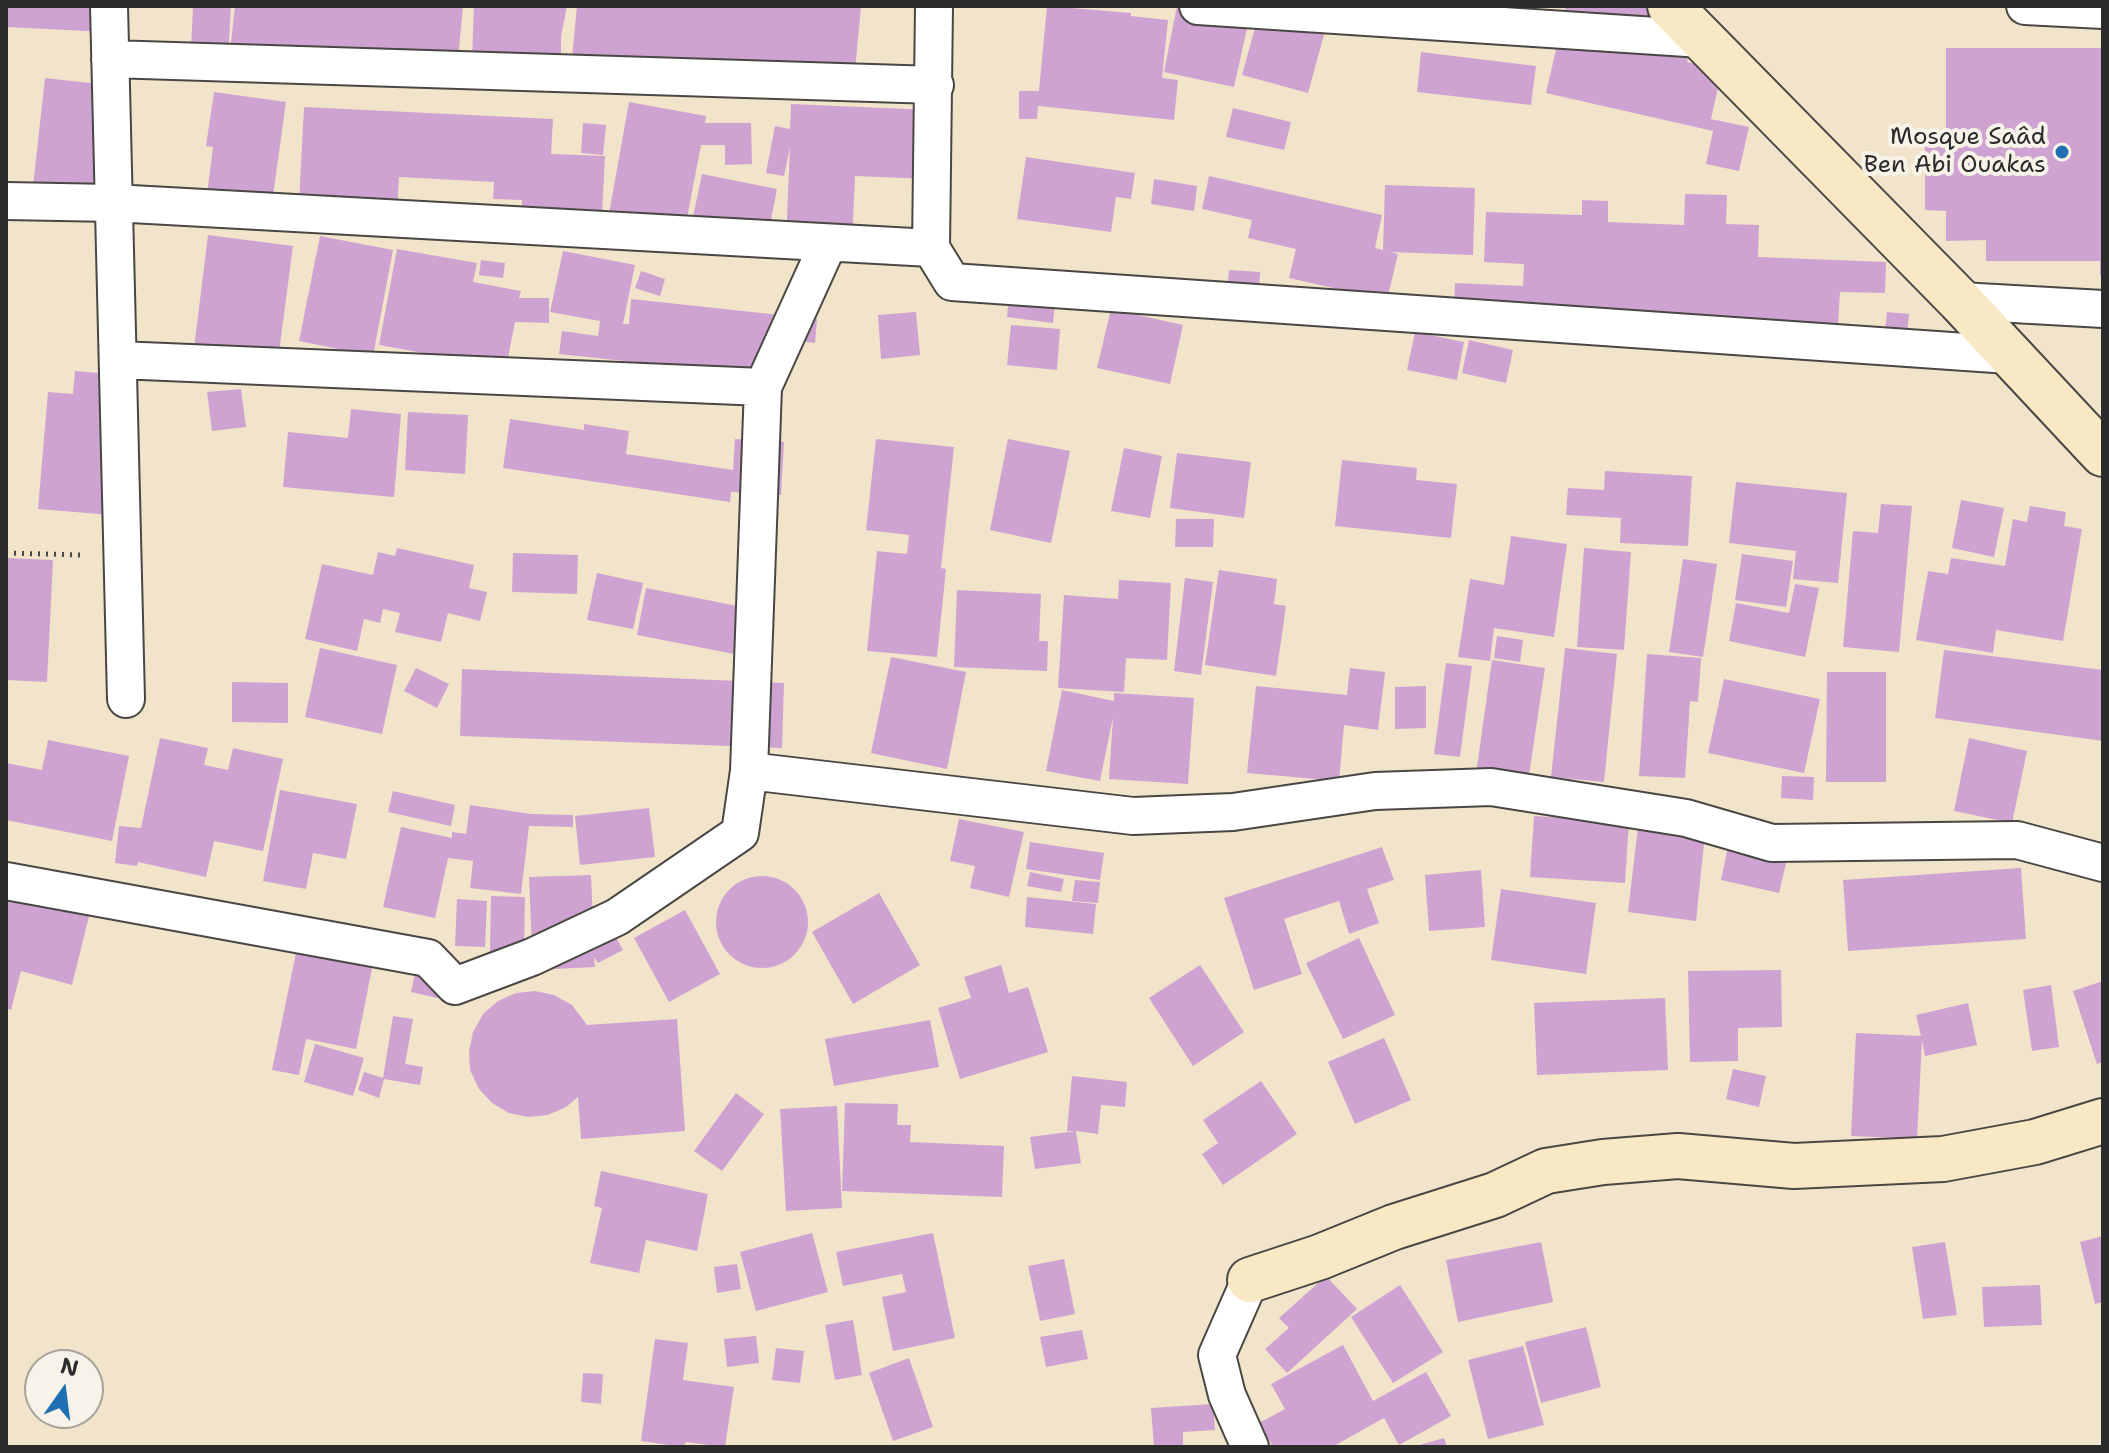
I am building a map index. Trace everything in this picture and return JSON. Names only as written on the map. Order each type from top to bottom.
[{"type":"street","points":[[109,6],[126,699]]},
{"type":"street","points":[[934,6],[931,248],[952,282],[2009,355]]},
{"type":"street","points":[[1198,6],[1702,39]]},
{"type":"street","points":[[1670,6],[1960,301],[2103,454]]},
{"type":"street","points":[[2025,6],[2103,10]]},
{"type":"street","points":[[110,59],[935,85]]},
{"type":"street","points":[[6,201],[113,203],[931,248]]},
{"type":"street","points":[[6,881],[428,958],[455,986],[532,957],[617,917],[740,833],[749,771],[763,387],[828,244]]},
{"type":"street","points":[[1960,301],[2103,309]]},
{"type":"street","points":[[118,360],[763,387]]},
{"type":"street","points":[[749,771],[1133,816],[1233,812],[1375,791],[1491,787],[1686,818],[1772,843],[2017,840],[2103,863]]},
{"type":"street","points":[[1250,1447],[1227,1395],[1217,1355],[1250,1280],[1320,1257],[1394,1227],[1495,1195],[1546,1171],[1603,1162],[1678,1156],[1794,1166],[1943,1159],[2035,1142],[2103,1121]]},
{"type":"path","points":[[6,553],[123,556]]},
{"type":"building","points":[[6,6],[128,6],[127,33],[6,27]]},
{"type":"building","points":[[193,6],[231,6],[227,74],[190,72]]},
{"type":"building","points":[[235,6],[463,6],[457,72],[230,51]]},
{"type":"building","points":[[474,6],[567,6],[561,37],[561,68],[472,58]]},
{"type":"building","points":[[577,6],[861,6],[854,82],[572,57]]},
{"type":"building","points":[[1047,6],[1131,13],[1131,16],[1168,20],[1162,78],[1178,80],[1174,120],[1038,106],[1037,119],[1019,119],[1019,91],[1039,91]]},
{"type":"building","points":[[1177,6],[1252,6],[1234,87],[1164,72]]},
{"type":"building","points":[[1261,6],[1330,13],[1308,93],[1242,75]]},
{"type":"building","points":[[1566,6],[1700,6],[1687,62],[1722,70],[1711,119],[1749,127],[1739,171],[1706,164],[1713,131],[1546,93]]},
{"type":"building","points":[[1946,48],[2103,48],[2103,275],[2100,275],[2100,261],[1986,261],[1986,240],[1946,241],[1946,211],[1925,210],[1925,135],[1946,135]]},
{"type":"building","points":[[1421,52],[1536,66],[1531,105],[1417,92]]},
{"type":"building","points":[[45,78],[127,87],[115,196],[33,186]]},
{"type":"building","points":[[214,92],[286,102],[272,203],[207,194],[213,147],[206,146]]},
{"type":"building","points":[[629,102],[706,116],[705,123],[751,123],[752,164],[725,165],[725,145],[701,145],[683,239],[607,225]]},
{"type":"building","points":[[791,104],[931,110],[928,179],[855,176],[852,243],[786,240],[790,147],[784,176],[766,173],[775,126],[790,129]]},
{"type":"building","points":[[304,107],[553,119],[551,154],[605,156],[602,213],[522,209],[522,200],[493,199],[494,182],[399,177],[397,209],[299,203]]},
{"type":"building","points":[[1233,108],[1291,122],[1284,150],[1226,137]]},
{"type":"building","points":[[583,123],[606,125],[603,155],[581,153]]},
{"type":"building","points":[[1026,157],[1135,173],[1131,199],[1116,197],[1111,232],[1017,219]]},
{"type":"building","points":[[702,174],[777,189],[766,245],[690,231]]},
{"type":"building","points":[[1209,176],[1382,215],[1375,248],[1383,250],[1385,185],[1475,188],[1473,255],[1390,252],[1398,254],[1387,300],[1289,278],[1296,249],[1248,238],[1252,220],[1202,209]]},
{"type":"building","points":[[1154,179],[1197,186],[1194,211],[1151,204]]},
{"type":"building","points":[[1685,194],[1727,195],[1726,224],[1759,225],[1758,257],[1886,262],[1885,293],[1840,292],[1838,325],[1454,311],[1455,283],[1523,286],[1524,264],[1484,262],[1486,212],[1582,215],[1582,200],[1608,201],[1608,222],[1684,225]]},
{"type":"building","points":[[208,235],[293,246],[277,367],[193,356]]},
{"type":"building","points":[[320,236],[393,250],[373,356],[299,341]]},
{"type":"building","points":[[397,249],[477,263],[473,282],[521,291],[519,298],[549,298],[549,323],[515,322],[506,368],[379,345]]},
{"type":"building","points":[[563,251],[635,265],[623,324],[629,324],[631,299],[817,319],[815,343],[789,340],[785,378],[559,354],[562,331],[598,336],[600,321],[550,312]]},
{"type":"building","points":[[481,260],[505,263],[503,278],[479,275]]},
{"type":"building","points":[[1229,270],[1260,272],[1258,302],[1226,300]]},
{"type":"building","points":[[641,271],[665,279],[660,296],[635,288]]},
{"type":"building","points":[[1009,296],[1055,302],[1053,323],[1007,317]]},
{"type":"building","points":[[1111,309],[1183,325],[1170,384],[1097,368]]},
{"type":"building","points":[[916,312],[920,355],[881,359],[878,315]]},
{"type":"building","points":[[1887,312],[1909,314],[1906,343],[1884,340]]},
{"type":"building","points":[[1011,325],[1060,329],[1057,370],[1007,365]]},
{"type":"building","points":[[1415,332],[1464,342],[1457,380],[1407,370]]},
{"type":"building","points":[[1469,340],[1513,350],[1506,383],[1462,373]]},
{"type":"building","points":[[75,371],[135,376],[124,516],[38,509],[48,392],[73,394]]},
{"type":"building","points":[[241,389],[246,427],[212,431],[207,392]]},
{"type":"building","points":[[351,409],[401,414],[394,497],[283,487],[288,432],[348,438]]},
{"type":"building","points":[[408,412],[468,415],[465,474],[405,470]]},
{"type":"building","points":[[510,419],[584,430],[584,424],[629,431],[626,454],[733,470],[735,439],[784,442],[781,495],[731,492],[730,502],[503,468]]},
{"type":"building","points":[[876,439],[954,447],[941,568],[946,569],[937,657],[867,651],[877,551],[907,554],[909,535],[866,530]]},
{"type":"building","points":[[1008,439],[1070,451],[1051,543],[990,530]]},
{"type":"building","points":[[1124,448],[1162,456],[1150,518],[1111,511]]},
{"type":"building","points":[[1177,453],[1251,462],[1244,518],[1170,508]]},
{"type":"building","points":[[1342,460],[1417,468],[1416,480],[1457,484],[1451,538],[1335,526]]},
{"type":"building","points":[[1605,471],[1692,476],[1688,546],[1620,543],[1621,518],[1566,515],[1568,488],[1604,490]]},
{"type":"building","points":[[1736,482],[1847,493],[1838,583],[1793,579],[1796,551],[1729,543]]},
{"type":"building","points":[[1961,500],[2004,508],[1994,557],[1952,548]]},
{"type":"building","points":[[1881,504],[1912,506],[1899,652],[1843,647],[1853,531],[1878,533]]},
{"type":"building","points":[[2030,506],[2066,512],[2064,526],[2082,529],[2063,641],[1996,630],[1993,653],[1916,640],[1928,571],[1948,574],[1951,558],[2005,566],[2013,519],[2027,522]]},
{"type":"building","points":[[1176,519],[1214,519],[1213,547],[1175,547]]},
{"type":"building","points":[[1511,536],[1567,544],[1554,637],[1494,628],[1490,661],[1458,657],[1470,579],[1504,585]]},
{"type":"building","points":[[397,548],[474,565],[469,588],[487,592],[480,621],[448,613],[441,642],[395,632],[400,613],[383,609],[380,623],[364,619],[357,651],[305,639],[322,564],[373,575],[378,552],[395,556]]},
{"type":"building","points":[[1584,548],[1631,552],[1624,650],[1577,647]]},
{"type":"building","points":[[513,553],[578,555],[577,594],[512,592]]},
{"type":"building","points":[[1742,554],[1793,561],[1786,607],[1735,600]]},
{"type":"building","points":[[6,558],[53,560],[47,682],[6,680]]},
{"type":"building","points":[[1683,559],[1717,564],[1703,657],[1669,652]]},
{"type":"building","points":[[1219,570],[1277,579],[1274,604],[1286,606],[1276,676],[1205,665]]},
{"type":"building","points":[[597,573],[643,583],[633,629],[587,620]]},
{"type":"building","points":[[1185,578],[1213,582],[1201,675],[1174,671]]},
{"type":"building","points":[[1119,580],[1171,583],[1167,660],[1126,658],[1124,692],[1058,688],[1064,595],[1118,599]]},
{"type":"building","points":[[1795,584],[1819,588],[1805,657],[1729,641],[1736,603],[1789,613]]},
{"type":"building","points":[[646,588],[748,608],[739,655],[637,635]]},
{"type":"building","points":[[957,590],[1041,594],[1039,641],[1048,641],[1047,671],[954,667]]},
{"type":"building","points":[[1497,636],[1523,640],[1520,662],[1494,658]]},
{"type":"building","points":[[320,648],[397,665],[382,734],[305,717]]},
{"type":"building","points":[[1565,648],[1617,654],[1604,782],[1551,777]]},
{"type":"building","points":[[1944,650],[2103,670],[2103,741],[1935,718]]},
{"type":"building","points":[[1647,654],[1701,658],[1698,702],[1690,701],[1685,778],[1639,776]]},
{"type":"building","points":[[891,657],[966,672],[947,769],[871,753]]},
{"type":"building","points":[[1492,660],[1545,668],[1528,782],[1476,774]]},
{"type":"building","points":[[1446,663],[1472,666],[1460,757],[1434,754]]},
{"type":"building","points":[[416,668],[449,684],[437,708],[404,691]]},
{"type":"building","points":[[1350,668],[1385,672],[1378,730],[1344,725],[1339,781],[1247,773],[1256,686],[1347,695]]},
{"type":"building","points":[[462,669],[784,683],[782,748],[460,736]]},
{"type":"building","points":[[1827,672],[1886,672],[1886,782],[1826,782]]},
{"type":"building","points":[[1724,679],[1820,699],[1804,773],[1708,753]]},
{"type":"building","points":[[232,682],[288,683],[288,723],[232,722]]},
{"type":"building","points":[[1426,686],[1426,728],[1395,729],[1395,687]]},
{"type":"building","points":[[1062,690],[1114,701],[1114,693],[1194,698],[1188,784],[1109,779],[1113,717],[1100,781],[1046,771]]},
{"type":"building","points":[[160,738],[208,748],[204,765],[228,770],[233,748],[283,759],[263,851],[214,841],[206,877],[138,862],[137,866],[115,863],[119,826],[141,828]]},
{"type":"building","points":[[1969,738],[2027,751],[2012,823],[1954,811]]},
{"type":"building","points":[[48,740],[129,756],[112,841],[6,820],[6,763],[42,770]]},
{"type":"building","points":[[1782,776],[1814,777],[1813,800],[1781,798]]},
{"type":"building","points":[[280,790],[357,804],[346,859],[313,853],[306,889],[263,881]]},
{"type":"building","points":[[393,791],[455,805],[451,826],[388,812]]},
{"type":"building","points":[[470,805],[531,814],[573,815],[573,827],[529,826],[521,894],[470,888],[473,861],[448,858],[435,918],[383,907],[401,827],[452,838],[452,832],[466,834]]},
{"type":"building","points":[[649,808],[655,857],[580,865],[575,816]]},
{"type":"building","points":[[1534,816],[1629,822],[1625,883],[1530,877]]},
{"type":"building","points":[[959,819],[1024,832],[1009,897],[970,888],[975,866],[950,861]]},
{"type":"building","points":[[1638,827],[1705,834],[1696,921],[1628,912]]},
{"type":"building","points":[[1030,842],[1104,853],[1100,880],[1026,869]]},
{"type":"building","points":[[1729,842],[1788,855],[1779,893],[1721,880]]},
{"type":"building","points":[[1382,847],[1394,880],[1367,889],[1379,923],[1349,934],[1339,901],[1284,919],[1302,974],[1254,990],[1224,898]]},
{"type":"building","points":[[2021,868],[2026,939],[1848,951],[1843,880]]},
{"type":"building","points":[[1481,870],[1485,927],[1429,931],[1425,875]]},
{"type":"building","points":[[1030,872],[1064,879],[1061,892],[1027,886]]},
{"type":"building","points":[[591,875],[594,945],[614,934],[623,950],[598,963],[594,957],[595,967],[533,970],[529,877]]},
{"type":"building","points":[[762,876],[780,880],[794,890],[804,904],[808,922],[804,940],[794,954],[780,964],[762,968],[744,964],[730,954],[720,940],[716,922],[720,904],[730,890],[744,880]]},
{"type":"building","points":[[1075,880],[1100,882],[1098,903],[1072,901]]},
{"type":"building","points":[[10,883],[92,904],[72,985],[21,971],[11,1010],[6,1008],[6,900]]},
{"type":"building","points":[[1501,889],[1596,903],[1586,974],[1491,960]]},
{"type":"building","points":[[879,893],[920,965],[853,1004],[812,932]]},
{"type":"building","points":[[491,896],[525,897],[524,952],[490,951]]},
{"type":"building","points":[[1027,897],[1096,904],[1093,934],[1025,927]]},
{"type":"building","points":[[457,899],[487,901],[485,947],[455,946]]},
{"type":"building","points":[[685,910],[720,974],[669,1002],[634,938]]},
{"type":"building","points":[[1359,938],[1395,1015],[1343,1039],[1306,963]]},
{"type":"building","points":[[298,943],[374,958],[356,1049],[306,1039],[299,1075],[272,1070]]},
{"type":"building","points":[[417,964],[442,999],[411,992]]},
{"type":"building","points":[[1001,965],[1009,993],[1028,987],[1048,1052],[960,1079],[938,1008],[971,998],[964,977]]},
{"type":"building","points":[[1200,965],[1244,1032],[1193,1066],[1149,998]]},
{"type":"building","points":[[1781,970],[1782,1027],[1738,1028],[1738,1061],[1690,1062],[1688,971]]},
{"type":"building","points":[[2103,981],[2103,1062],[2097,1064],[2073,991]]},
{"type":"building","points":[[2051,985],[2059,1047],[2032,1051],[2023,990]]},
{"type":"building","points":[[535,991],[554,995],[572,1005],[587,1025],[677,1019],[685,1131],[581,1139],[578,1097],[566,1107],[548,1115],[528,1117],[509,1113],[492,1103],[479,1089],[470,1070],[469,1051],[473,1032],[483,1014],[498,1001],[516,993]]},
{"type":"building","points":[[1665,998],[1668,1070],[1537,1075],[1534,1003]]},
{"type":"building","points":[[1968,1003],[1977,1045],[1925,1056],[1922,1040],[1917,1139],[1851,1136],[1856,1033],[1921,1036],[1916,1015]]},
{"type":"building","points":[[393,1016],[413,1019],[405,1064],[423,1067],[420,1085],[384,1079],[379,1098],[358,1090],[364,1072],[383,1078]]},
{"type":"building","points":[[930,1020],[939,1067],[834,1086],[825,1039]]},
{"type":"building","points":[[1384,1038],[1411,1100],[1355,1124],[1328,1062]]},
{"type":"building","points":[[315,1044],[364,1058],[353,1096],[304,1082]]},
{"type":"building","points":[[1733,1069],[1766,1076],[1759,1107],[1726,1099]]},
{"type":"building","points":[[1072,1076],[1127,1082],[1125,1107],[1101,1105],[1098,1134],[1067,1131]]},
{"type":"building","points":[[1261,1081],[1297,1134],[1223,1185],[1202,1154],[1218,1143],[1203,1120]]},
{"type":"building","points":[[736,1093],[764,1114],[722,1171],[694,1151]]},
{"type":"building","points":[[845,1103],[898,1104],[897,1125],[911,1125],[910,1142],[1004,1146],[1002,1197],[842,1191]]},
{"type":"building","points":[[837,1106],[842,1208],[786,1211],[780,1109]]},
{"type":"building","points":[[1076,1131],[1081,1163],[1035,1169],[1030,1137]]},
{"type":"building","points":[[601,1171],[708,1194],[697,1251],[646,1240],[639,1273],[590,1263],[602,1208],[594,1206]]},
{"type":"building","points":[[812,1233],[828,1292],[756,1311],[740,1252]]},
{"type":"building","points":[[933,1233],[955,1338],[893,1351],[882,1297],[906,1292],[902,1274],[843,1286],[836,1252]]},
{"type":"building","points":[[2103,1236],[2103,1302],[2095,1304],[2080,1242]]},
{"type":"building","points":[[1541,1242],[1553,1302],[1458,1322],[1446,1260]]},
{"type":"building","points":[[1945,1242],[1957,1315],[1923,1319],[1912,1247]]},
{"type":"building","points":[[1064,1259],[1075,1314],[1040,1321],[1028,1266]]},
{"type":"building","points":[[737,1264],[741,1289],[717,1293],[714,1267]]},
{"type":"building","points":[[1326,1276],[1357,1309],[1287,1373],[1265,1349],[1289,1328],[1279,1318]]},
{"type":"building","points":[[1400,1285],[1443,1352],[1393,1383],[1351,1317]]},
{"type":"building","points":[[2040,1285],[2042,1325],[1984,1327],[1982,1287]]},
{"type":"building","points":[[853,1320],[862,1375],[835,1380],[825,1325]]},
{"type":"building","points":[[1586,1327],[1601,1387],[1541,1403],[1525,1342]]},
{"type":"building","points":[[1082,1330],[1088,1359],[1046,1367],[1040,1337]]},
{"type":"building","points":[[756,1336],[759,1363],[727,1367],[724,1339]]},
{"type":"building","points":[[655,1339],[688,1343],[683,1380],[734,1387],[725,1447],[686,1442],[683,1447],[641,1441]]},
{"type":"building","points":[[1343,1345],[1373,1401],[1426,1372],[1451,1416],[1399,1445],[1384,1418],[1332,1447],[1273,1447],[1259,1423],[1285,1409],[1271,1384]]},
{"type":"building","points":[[1523,1346],[1544,1425],[1488,1439],[1468,1360]]},
{"type":"building","points":[[776,1348],[804,1351],[800,1383],[772,1380]]},
{"type":"building","points":[[909,1358],[933,1427],[893,1441],[869,1373]]},
{"type":"building","points":[[583,1373],[603,1374],[601,1404],[581,1402]]},
{"type":"building","points":[[1213,1404],[1215,1430],[1183,1432],[1183,1447],[1154,1447],[1151,1408]]},
{"type":"building","points":[[1444,1438],[1447,1447],[1416,1447],[1416,1446]]},
{"type":"place","name":"Mosque Saâd Ben Abi Ouakas","points":[[2062,152]]}]
